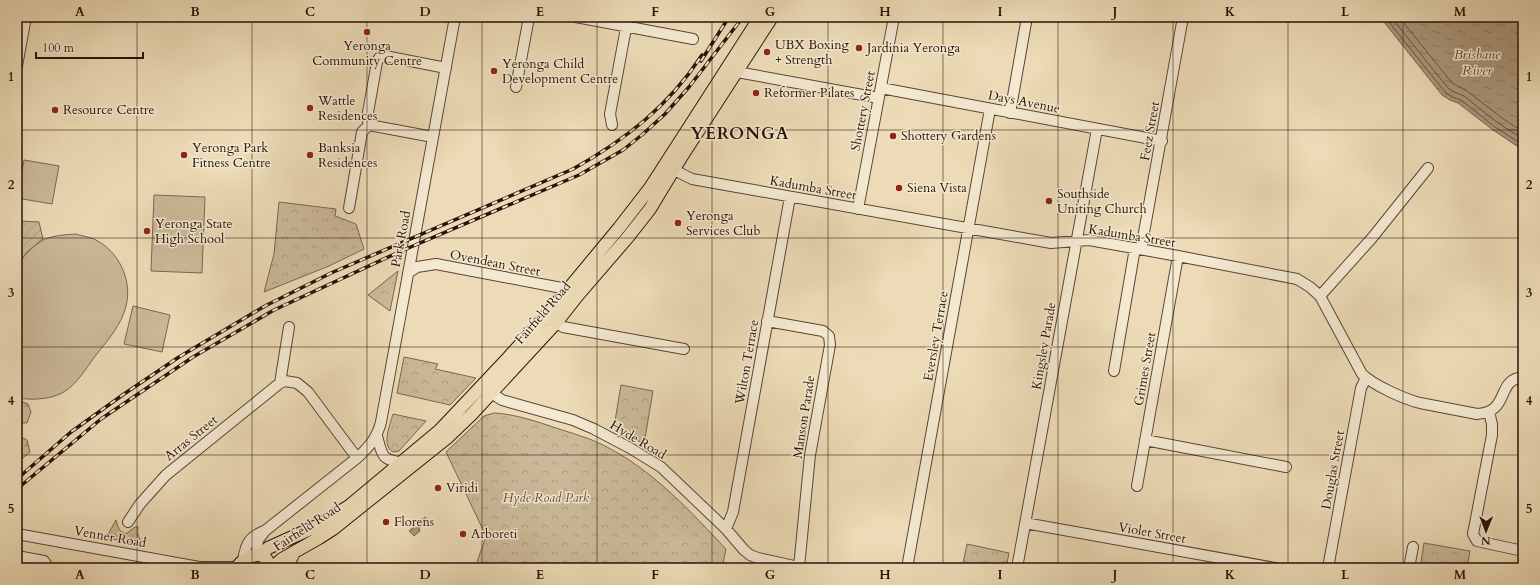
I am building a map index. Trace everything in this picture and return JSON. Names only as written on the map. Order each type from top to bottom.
[{"type":"main road","name":"Fairfield Road","points":[[271,568],[282,559],[319,538],[360,508],[448,437],[486,390],[551,320],[572,292],[632,232],[650,209],[669,167],[760,17]]},
{"type":"main road","name":"Fairfield Road","points":[[669,167],[737,72],[772,17]]},
{"type":"main road","name":"Fairfield Road","points":[[258,555],[268,548],[317,526],[335,516],[403,462],[486,390]]},
{"type":"main road","points":[[287,568],[294,552]]},
{"type":"main road","points":[[239,565],[247,557],[258,555],[268,561],[271,568]]},
{"type":"street","points":[[17,66],[26,17]]},
{"type":"street","name":"Park Road","points":[[357,458],[377,436],[381,422],[455,17]]},
{"type":"street","points":[[516,87],[529,17]]},
{"type":"street","points":[[576,17],[627,22],[693,39]]},
{"type":"street","name":"Shottery Street","points":[[858,209],[894,17]]},
{"type":"street","points":[[1010,113],[1027,17]]},
{"type":"street","name":"Feez Street","points":[[1114,371],[1138,249],[1162,141],[1184,17]]},
{"type":"street","points":[[612,125],[610,114],[627,22]]},
{"type":"street","points":[[369,125],[367,118],[379,58],[385,56],[446,68]]},
{"type":"street","name":"Days Avenue","points":[[737,72],[990,109],[1162,141]]},
{"type":"street","name":"Eversley Terrace","points":[[907,568],[990,109]]},
{"type":"street","points":[[369,125],[433,137]]},
{"type":"street","points":[[349,208],[362,132],[369,125]]},
{"type":"street","name":"Kingsley Parade","points":[[1017,568],[1097,129]]},
{"type":"street","name":"Kadumba Street","points":[[669,167],[692,179],[790,197],[1051,243],[1089,240],[1297,279],[1310,287],[1327,305],[1359,369],[1366,378]]},
{"type":"street","points":[[1320,296],[1372,238],[1428,168]]},
{"type":"street","name":"Wilton Terrace","points":[[726,530],[733,512],[790,197]]},
{"type":"street","name":"Grimes Street","points":[[1137,486],[1178,256]]},
{"type":"street","name":"Ovendean Street","points":[[408,273],[417,267],[436,264],[572,292]]},
{"type":"street","points":[[551,320],[570,328],[684,349]]},
{"type":"street","name":"Manson Parade","points":[[767,321],[824,331],[829,336],[830,345],[810,455],[801,568]]},
{"type":"street","points":[[289,326],[280,383],[285,381],[297,383],[308,392],[357,458]]},
{"type":"street","points":[[1366,378],[1412,401],[1477,414],[1489,412],[1497,406],[1510,382],[1517,378],[1523,377]]},
{"type":"street","name":"Douglas Street","points":[[1328,568],[1361,388],[1366,378]]},
{"type":"street","name":"Arras Street","points":[[128,522],[140,504],[166,475],[280,383]]},
{"type":"street","name":"Hyde Road","points":[[486,390],[502,400],[573,420],[630,448],[660,467],[726,530],[744,550],[758,558],[801,568]]},
{"type":"street","points":[[1489,412],[1492,424],[1492,435],[1473,534],[1477,541],[1523,551]]},
{"type":"street","points":[[377,436],[381,452],[384,457],[391,461],[403,462]]},
{"type":"street","points":[[1145,440],[1286,467]]},
{"type":"street","name":"Fairfield Road","points":[[258,555],[258,540],[266,530],[357,458]]},
{"type":"street","name":"Violet Street","points":[[1025,523],[1275,568]]},
{"type":"street","name":"Fairfield Road","points":[[239,565],[248,542],[256,534],[266,530]]},
{"type":"street","name":"Venner Road","points":[[17,534],[200,568],[239,565]]},
{"type":"street","points":[[1409,568],[1413,547]]},
{"type":"street","points":[[17,556],[42,560],[47,567]]},
{"type":"green space","points":[[24,160],[59,166],[52,204],[17,198]]},
{"type":"green space","points":[[154,195],[205,197],[202,273],[151,271]]},
{"type":"green space","points":[[279,202],[336,209],[335,216],[356,224],[364,249],[329,266],[264,292],[274,254]]},
{"type":"green space","points":[[17,222],[39,222],[43,239],[27,252],[17,265]]},
{"type":"green space","points":[[76,234],[94,239],[103,244],[117,258],[122,267],[127,286],[128,296],[124,313],[110,338],[81,376],[67,390],[46,398],[17,398],[17,265],[36,244],[42,240],[56,236]]},
{"type":"green space","points":[[398,271],[390,311],[368,295]]},
{"type":"green space","points":[[133,306],[170,315],[162,352],[124,344]]},
{"type":"green space","points":[[404,357],[438,364],[435,369],[476,378],[450,405],[397,393]]},
{"type":"green space","points":[[621,385],[653,391],[644,444],[614,427]]},
{"type":"green space","points":[[17,400],[28,404],[31,412],[27,423],[17,423]]},
{"type":"green space","name":"Hyde Road Park","points":[[494,413],[527,419],[589,439],[601,444],[641,468],[671,493],[726,549],[722,568],[475,568],[486,536],[446,452],[484,416]]},
{"type":"green space","points":[[393,414],[426,421],[399,451],[393,452],[389,449],[387,434]]},
{"type":"green space","points":[[21,437],[27,440],[30,452],[17,463],[17,447]]},
{"type":"green space","points":[[116,520],[119,529],[126,534],[135,527],[138,527],[138,535],[142,542],[138,543],[106,538]]},
{"type":"green space","points":[[1424,543],[1470,551],[1467,568],[1420,568]]},
{"type":"green space","points":[[967,544],[1009,553],[1006,568],[962,568]]},
{"type":"water","name":"Brisbane River","points":[[1380,17],[1523,17],[1523,150],[1493,130],[1458,103],[1442,95]]},
{"type":"water","points":[[425,517],[428,521],[419,528],[420,531],[414,536],[409,531]]},
{"type":"railway","points":[[701,61],[729,17]]},
{"type":"railway","points":[[17,489],[101,419],[193,357],[274,310],[399,252],[579,175],[623,150],[665,114],[689,87],[743,17]]},
{"type":"railway","points":[[17,479],[71,432],[124,394],[179,357],[265,306],[331,273],[573,169],[592,158],[628,134],[660,106],[675,90],[702,55]]},
{"type":"place","name":"Yeronga Community Centre","points":[[367,32]]},
{"type":"place","name":"Jardinia Yeronga","points":[[859,48]]},
{"type":"place","name":"UBX Boxing + Strength","points":[[767,52]]},
{"type":"place","name":"Yeronga Child Development Centre","points":[[494,71]]},
{"type":"place","name":"Reformer Pilates","points":[[756,93]]},
{"type":"place","name":"Wattle Residences","points":[[310,108]]},
{"type":"place","name":"Resource Centre","points":[[55,110]]},
{"type":"place","name":"Shottery Gardens","points":[[893,136]]},
{"type":"place","name":"Yeronga Park Fitness Centre","points":[[184,155]]},
{"type":"place","name":"Banksia Residences","points":[[310,155]]},
{"type":"place","name":"Siena Vista","points":[[899,188]]},
{"type":"place","name":"Southside Uniting Church","points":[[1049,201]]},
{"type":"place","name":"Yeronga Services Club","points":[[678,223]]},
{"type":"place","name":"Yeronga State High School","points":[[147,231]]},
{"type":"place","name":"Viridi","points":[[438,488]]},
{"type":"place","name":"Florens","points":[[386,522]]},
{"type":"place","name":"Arboreti","points":[[463,534]]},
{"type":"district","name":"YERONGA","points":[[740,133]]}]
